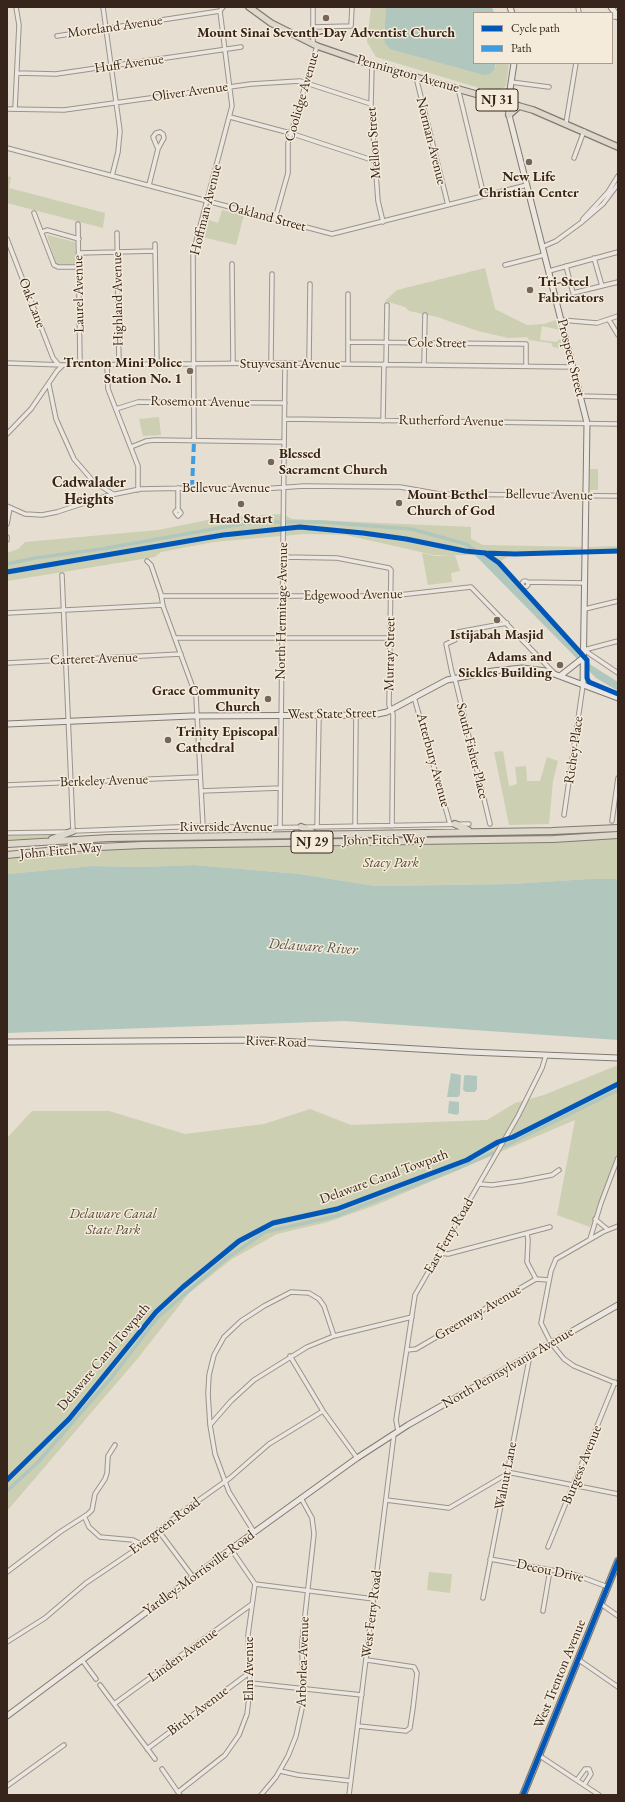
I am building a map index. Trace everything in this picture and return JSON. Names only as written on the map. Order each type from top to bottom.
[{"type":"highway","points":[[453,824],[472,831]]},
{"type":"highway","points":[[301,827],[320,834]]},
{"type":"highway","name":"John Fitch Way","points":[[7,844],[109,838],[472,831],[552,831],[618,828]]},
{"type":"highway","points":[[45,842],[73,832]]},
{"type":"highway","name":"John Fitch Way","points":[[7,855],[76,848],[143,845],[553,839],[618,835]]},
{"type":"main road","name":"Pennington Avenue","points":[[249,7],[271,23],[315,46],[416,77],[520,106],[566,123],[618,146]]},
{"type":"main road","points":[[611,7],[615,17]]},
{"type":"main road","name":"Prospect Street","points":[[514,64],[508,103],[509,115],[587,423],[583,685]]},
{"type":"main road","points":[[498,100],[510,91]]},
{"type":"main road","points":[[509,115],[520,106]]},
{"type":"main road","points":[[557,675],[584,657]]},
{"type":"main road","name":"West State Street","points":[[7,724],[198,716],[281,714],[356,716],[380,714],[391,710],[453,678],[507,669],[528,668],[543,670],[618,698]]},
{"type":"main road","name":"River Road","points":[[7,1042],[263,1040],[618,1058]]},
{"type":"main road","name":"North Pennsylvania Avenue","points":[[396,1432],[618,1305]]},
{"type":"main road","name":"Yardley-Morrisville Road","points":[[7,1716],[254,1532],[396,1432]]},
{"type":"main road","name":"West Trenton Avenue","points":[[524,1795],[618,1561]]},
{"type":"street","points":[[15,109],[19,25],[16,7]]},
{"type":"street","points":[[103,7],[117,103],[120,142],[112,176]]},
{"type":"street","points":[[220,11],[223,7]]},
{"type":"street","name":"Coolidge Avenue","points":[[275,219],[288,172],[287,146],[290,133],[315,46],[313,7]]},
{"type":"street","points":[[314,27],[352,25],[352,7]]},
{"type":"street","name":"Moreland Avenue","points":[[57,36],[220,11]]},
{"type":"street","name":"Hoffman Avenue","points":[[194,440],[193,253],[232,106],[220,11]]},
{"type":"street","name":"Huff Avenue","points":[[17,73],[56,74],[242,47]]},
{"type":"street","name":"Mellon Street","points":[[372,64],[371,104],[378,200],[382,222]]},
{"type":"street","points":[[566,123],[576,64]]},
{"type":"street","name":"Norman Avenue","points":[[416,77],[448,205]]},
{"type":"street","name":"Oliver Avenue","points":[[7,109],[64,110],[258,83],[305,82],[371,104]]},
{"type":"street","points":[[511,82],[549,87]]},
{"type":"street","points":[[458,88],[484,196]]},
{"type":"street","points":[[230,117],[290,133],[375,160]]},
{"type":"street","points":[[574,158],[584,131]]},
{"type":"street","name":"Oakland Street","points":[[7,148],[332,234],[527,185]]},
{"type":"street","points":[[149,185],[158,149]]},
{"type":"street","points":[[582,222],[611,188],[618,176]]},
{"type":"street","points":[[542,247],[556,241],[582,222],[603,204],[618,184]]},
{"type":"street","points":[[34,213],[56,267],[79,267]]},
{"type":"street","name":"Laurel Avenue","points":[[78,224],[80,365]]},
{"type":"street","points":[[42,232],[47,230],[79,239]]},
{"type":"street","name":"Highland Avenue","points":[[117,233],[119,365]]},
{"type":"street","name":"Oak Lane","points":[[7,239],[52,358],[61,365]]},
{"type":"street","points":[[155,244],[157,364]]},
{"type":"street","points":[[79,252],[155,251]]},
{"type":"street","points":[[549,271],[618,252]]},
{"type":"street","points":[[505,265],[544,255]]},
{"type":"street","points":[[594,258],[602,286]]},
{"type":"street","points":[[232,264],[233,363]]},
{"type":"street","points":[[566,266],[573,293],[618,282]]},
{"type":"street","points":[[271,363],[272,274]]},
{"type":"street","points":[[309,363],[310,284]]},
{"type":"street","points":[[348,294],[348,364]]},
{"type":"street","points":[[383,420],[387,305]]},
{"type":"street","points":[[424,364],[425,315]]},
{"type":"street","points":[[561,320],[597,323],[618,316]]},
{"type":"street","points":[[609,320],[618,335]]},
{"type":"street","name":"Cole Street","points":[[348,342],[526,344],[526,366]]},
{"type":"street","name":"Stuyvesant Avenue","points":[[7,363],[61,365],[309,363],[573,367]]},
{"type":"street","name":"North Hermitage Avenue","points":[[280,827],[285,363]]},
{"type":"street","points":[[7,434],[23,418],[44,391],[61,365]]},
{"type":"street","points":[[108,365],[107,384],[138,466],[138,490]]},
{"type":"street","points":[[49,384],[56,419],[74,459],[93,481],[112,494]]},
{"type":"street","points":[[580,396],[618,397]]},
{"type":"street","name":"Rosemont Avenue","points":[[116,409],[138,402],[285,403]]},
{"type":"street","name":"Rutherford Avenue","points":[[285,419],[618,424]]},
{"type":"street","points":[[131,447],[151,440],[284,442]]},
{"type":"street","name":"Bellevue Avenue","points":[[9,507],[25,514],[42,515],[112,494],[138,490],[178,488],[261,489],[283,486],[400,487],[440,494],[618,496]]},
{"type":"street","points":[[178,488],[178,510]]},
{"type":"street","points":[[7,524],[9,507]]},
{"type":"street","name":"Murray Street","points":[[283,557],[337,558],[389,568],[391,573],[389,704],[393,714],[392,826]]},
{"type":"street","points":[[147,562],[151,565],[162,596],[163,605],[196,696],[203,826]]},
{"type":"street","points":[[62,575],[73,832]]},
{"type":"street","points":[[527,582],[585,583]]},
{"type":"street","name":"Edgewood Avenue","points":[[162,596],[390,596],[471,587],[507,623]]},
{"type":"street","points":[[585,609],[618,601]]},
{"type":"street","points":[[7,613],[163,605]]},
{"type":"street","points":[[507,623],[557,675]]},
{"type":"street","name":"South Fisher Place","points":[[490,824],[453,678],[447,643],[455,640],[457,632],[507,623]]},
{"type":"street","points":[[176,638],[390,638]]},
{"type":"street","points":[[584,650],[618,641]]},
{"type":"street","points":[[584,650],[618,673]]},
{"type":"street","name":"Carteret Avenue","points":[[7,663],[181,654]]},
{"type":"street","points":[[543,670],[546,665]]},
{"type":"street","name":"Richey Place","points":[[564,815],[583,685]]},
{"type":"street","name":"Atterbury Avenue","points":[[414,697],[453,824]]},
{"type":"street","points":[[318,826],[319,716]]},
{"type":"street","points":[[355,826],[356,716]]},
{"type":"street","name":"Berkeley Avenue","points":[[7,785],[200,777]]},
{"type":"street","points":[[612,821],[618,778]]},
{"type":"street","points":[[202,790],[280,788]]},
{"type":"street","name":"Riverside Avenue","points":[[7,833],[73,832],[203,826],[301,827],[469,824]]},
{"type":"street","name":"East Ferry Road","points":[[396,1432],[396,1420],[415,1295],[480,1184],[530,1094],[542,1068],[546,1055]]},
{"type":"street","points":[[590,1239],[618,1158]]},
{"type":"street","points":[[480,1184],[492,1186],[552,1175],[559,1170]]},
{"type":"street","points":[[596,1219],[607,1229]]},
{"type":"street","points":[[617,1383],[569,1363],[552,1343],[541,1323],[554,1262],[558,1257],[607,1229],[618,1226]]},
{"type":"street","points":[[440,1253],[448,1254],[550,1227]]},
{"type":"street","points":[[527,1233],[527,1262],[536,1280]]},
{"type":"street","name":"Greenway Avenue","points":[[407,1350],[416,1349],[536,1280],[549,1280]]},
{"type":"street","points":[[254,1532],[224,1482],[215,1454],[210,1425],[208,1384],[211,1361],[220,1343],[241,1321],[287,1293],[304,1292],[316,1297],[322,1302],[334,1336]]},
{"type":"street","points":[[210,1425],[231,1401],[254,1380],[290,1356],[334,1336],[412,1317]]},
{"type":"street","name":"Walnut Lane","points":[[483,1598],[530,1355]]},
{"type":"street","points":[[290,1356],[323,1411],[357,1458]]},
{"type":"street","name":"Burgess Avenue","points":[[548,1547],[617,1383]]},
{"type":"street","name":"Evergreen Road","points":[[7,1642],[45,1618],[79,1589],[135,1550],[158,1530],[224,1482],[269,1444],[323,1411]]},
{"type":"street","name":"West Ferry Road","points":[[349,1795],[396,1432]]},
{"type":"street","points":[[7,1572],[66,1528],[84,1518],[92,1510],[95,1494],[105,1479],[107,1473],[108,1456],[115,1445]]},
{"type":"street","points":[[386,1500],[449,1508],[507,1473],[618,1494]]},
{"type":"street","name":"Arborlea Avenue","points":[[261,1795],[280,1771],[296,1736],[302,1715],[304,1689],[302,1648],[314,1527],[311,1514],[301,1498]]},
{"type":"street","points":[[84,1518],[89,1527],[100,1537],[133,1540],[141,1544]]},
{"type":"street","points":[[158,1530],[193,1577]]},
{"type":"street","points":[[231,1549],[256,1584],[374,1599]]},
{"type":"street","name":"Decou Drive","points":[[490,1559],[582,1577],[608,1587]]},
{"type":"street","points":[[543,1611],[550,1570]]},
{"type":"street","name":"Elm Avenue","points":[[179,1793],[219,1761],[235,1742],[243,1728],[247,1714],[250,1683],[248,1635],[256,1584]]},
{"type":"street","name":"Linden Avenue","points":[[114,1704],[252,1604]]},
{"type":"street","points":[[601,1604],[618,1616]]},
{"type":"street","points":[[82,1660],[96,1679]]},
{"type":"street","points":[[358,1726],[406,1731],[410,1728],[413,1708],[417,1673],[414,1667],[367,1660]]},
{"type":"street","points":[[579,1660],[618,1687]]},
{"type":"street","name":"Birch Avenue","points":[[147,1749],[249,1673]]},
{"type":"street","points":[[250,1683],[362,1696]]},
{"type":"street","points":[[100,1685],[155,1760]]},
{"type":"street","points":[[7,1786],[64,1745]]},
{"type":"street","points":[[540,1756],[599,1795]]},
{"type":"street","points":[[162,1769],[179,1793]]},
{"type":"street","points":[[577,1780],[585,1769],[589,1769],[591,1774],[584,1785]]},
{"type":"street","points":[[280,1771],[298,1775],[351,1781]]},
{"type":"green space","points":[[371,7],[386,7],[384,39],[390,49],[496,67],[496,64],[509,64],[506,86],[496,93],[376,57],[367,42]]},
{"type":"green space","points":[[7,176],[11,177],[9,188],[105,213],[103,228],[7,203]]},
{"type":"green space","points":[[222,210],[244,215],[236,245],[202,237],[206,219],[218,223]]},
{"type":"green space","points":[[47,235],[75,242],[76,263],[72,265],[56,264]]},
{"type":"green space","points":[[485,268],[495,309],[527,325],[544,324],[556,320],[559,331],[542,326],[540,340],[557,342],[558,340],[561,340],[563,349],[553,347],[551,343],[529,340],[527,337],[508,338],[478,331],[437,317],[409,311],[405,307],[385,301],[397,290]]},
{"type":"green space","points":[[159,417],[161,435],[143,436],[139,419]]},
{"type":"green space","points":[[590,469],[598,469],[598,490],[590,490]]},
{"type":"green space","points":[[283,514],[292,519],[471,527],[471,539],[483,545],[586,547],[618,546],[618,554],[512,554],[496,564],[483,555],[434,555],[346,535],[304,534],[214,542],[161,552],[155,557],[7,581],[7,553],[18,549],[25,542],[158,530],[222,517]]},
{"type":"green space","points":[[422,553],[436,556],[455,555],[460,571],[451,573],[452,582],[428,585]]},
{"type":"green space","points":[[503,751],[509,786],[517,784],[515,767],[526,766],[527,781],[540,781],[547,757],[558,761],[553,781],[549,824],[509,825],[494,752]]},
{"type":"green space","points":[[61,834],[46,838],[7,840],[7,835]]},
{"type":"green space","name":"Stacy Park","points":[[618,835],[618,880],[588,879],[511,884],[375,886],[300,874],[194,865],[142,867],[92,866],[7,874],[7,854],[97,847]]},
{"type":"green space","name":"Delaware Canal State Park","points":[[618,1065],[618,1158],[595,1219],[590,1227],[557,1215],[575,1120],[376,1205],[328,1222],[277,1234],[232,1259],[189,1293],[138,1358],[7,1511],[7,1138],[32,1111],[109,1111],[185,1134],[264,1124],[310,1109],[351,1125],[487,1120],[515,1103],[544,1095]]},
{"type":"green space","points":[[429,1572],[452,1574],[450,1593],[427,1590]]},
{"type":"water","points":[[386,7],[492,7],[494,12],[473,12],[473,64],[496,64],[494,70],[490,74],[484,75],[390,49],[385,43]]},
{"type":"water","points":[[475,555],[484,555],[502,568],[591,665],[618,682],[618,691],[596,678]]},
{"type":"water","name":"Delaware River","points":[[194,865],[300,874],[375,886],[511,884],[588,879],[618,879],[618,1040],[344,1021],[7,1033],[7,874],[92,866],[142,867]]},
{"type":"water","points":[[451,1073],[461,1075],[460,1095],[458,1097],[447,1097]]},
{"type":"water","points":[[464,1076],[477,1076],[477,1089],[475,1092],[466,1092],[463,1090]]},
{"type":"water","points":[[449,1101],[459,1102],[459,1113],[457,1115],[448,1113]]},
{"type":"waterway","points":[[7,564],[35,558],[102,549],[247,523],[279,522]]},
{"type":"waterway","points":[[287,522],[321,522],[411,529],[466,544],[474,550]]},
{"type":"waterway","points":[[505,1146],[618,1090]]},
{"type":"waterway","points":[[7,1491],[38,1462],[111,1378],[158,1317],[227,1258],[265,1232],[336,1216],[493,1153]]},
{"type":"marked path","points":[[192,488],[194,441]]},
{"type":"cycle path","points":[[7,572],[223,535],[300,527],[406,539],[465,551],[485,553],[515,554],[618,551]]},
{"type":"cycle path","points":[[485,553],[499,563],[587,660],[587,678],[589,682],[618,694]]},
{"type":"cycle path","name":"Delaware Canal Towpath","points":[[7,1480],[69,1419],[156,1312],[183,1287],[239,1241],[273,1223],[337,1209],[467,1160],[498,1142],[513,1137],[618,1084]]},
{"type":"cycle path","points":[[523,1795],[618,1561]]},
{"type":"place","name":"Mount Sinai Seventh-Day Adventist Church","points":[[326,18]]},
{"type":"place","name":"New Life Christian Center","points":[[529,162]]},
{"type":"place","name":"Tri-Steel Fabricators","points":[[530,290]]},
{"type":"place","name":"Trenton Mini Police Station No. 1","points":[[190,371]]},
{"type":"place","name":"Blessed Sacrament Church","points":[[271,462]]},
{"type":"place","name":"Mount Bethel Church of God","points":[[399,503]]},
{"type":"place","name":"Head Start","points":[[241,504]]},
{"type":"place","name":"Istijabah Masjid","points":[[497,620]]},
{"type":"place","name":"Adams and Sickles Building","points":[[560,665]]},
{"type":"place","name":"Grace Community Church","points":[[268,699]]},
{"type":"place","name":"Trinity Episcopal Cathedral","points":[[168,740]]},
{"type":"district","name":"Cadwalader Heights","points":[[89,492]]}]
